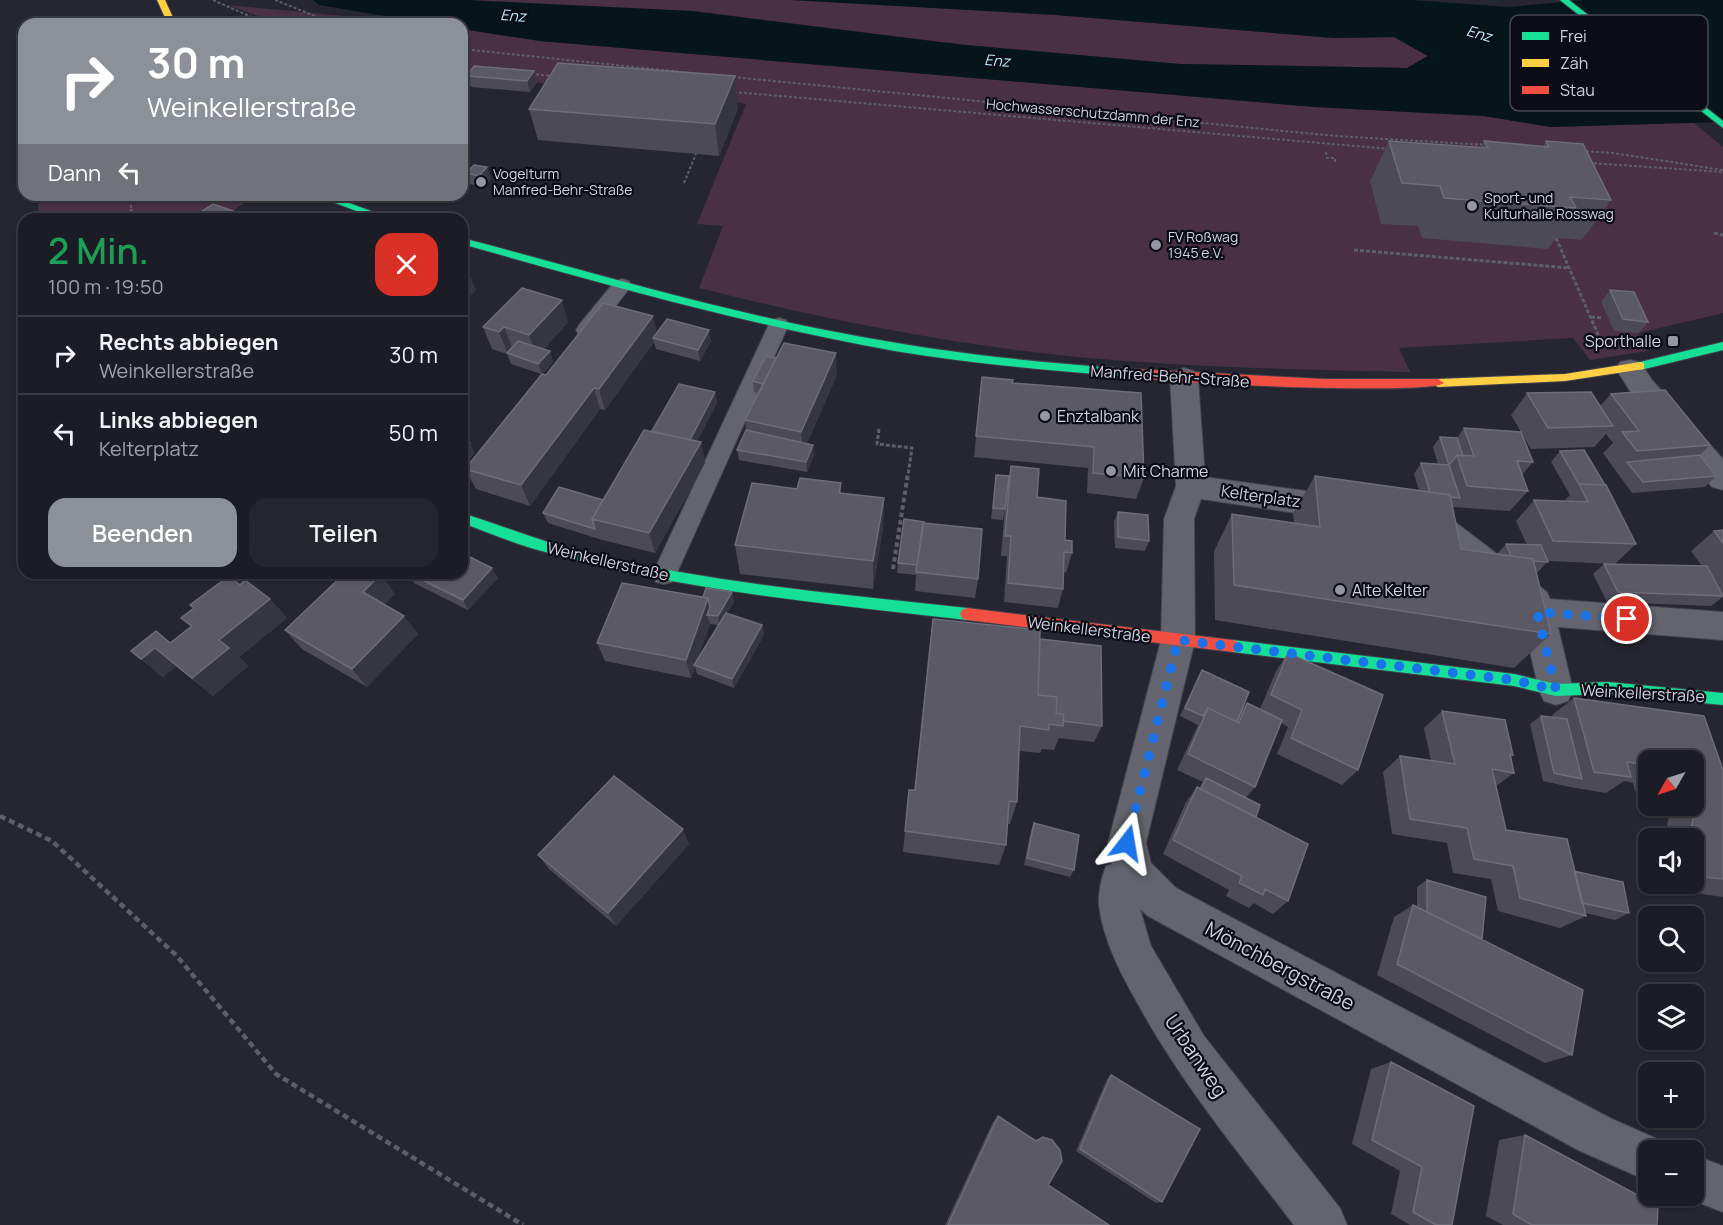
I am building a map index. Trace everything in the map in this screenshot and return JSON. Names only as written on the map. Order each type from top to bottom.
[{"type":"street","points":[[161,0],[169,18]]},
{"type":"street","points":[[1564,0],[1583,15]]},
{"type":"street","points":[[1705,111],[1723,125]]},
{"type":"street","points":[[336,201],[370,213]]},
{"type":"street","name":"Manfred-Behr-Straße","points":[[468,243],[622,285],[779,324],[972,360],[1184,378],[1384,385],[1526,380],[1629,369],[1723,346]]},
{"type":"street","points":[[1629,369],[1642,387],[1723,479]]},
{"type":"street","points":[[1178,640],[1179,519],[1191,486],[1184,378]]},
{"type":"street","name":"Kelterplatz","points":[[1191,486],[1431,520],[1535,602],[1556,690]]},
{"type":"street","name":"Weinkellerstraße","points":[[468,520],[530,543],[664,575],[722,585],[1514,680],[1556,690],[1608,688],[1723,699]]},
{"type":"street","points":[[1537,612],[1723,626]]},
{"type":"street","name":"Mönchbergstraße","points":[[1178,640],[1127,843],[1128,860],[1147,890],[1162,902],[1521,1096],[1594,1134],[1638,1154]]},
{"type":"street","name":"Urbanweg","points":[[1135,874],[1120,880],[1119,905],[1134,957],[1189,1051],[1323,1225]]},
{"type":"street","points":[[1704,1182],[1723,1189]]},
{"type":"lane","points":[[576,341],[622,285]]},
{"type":"lane","points":[[664,575],[779,324]]},
{"type":"path","points":[[213,0],[254,18]]},
{"type":"path","points":[[275,0],[320,18]]},
{"type":"path","points":[[468,50],[694,73]]},
{"type":"path","points":[[468,68],[486,70]]},
{"type":"path","points":[[521,73],[556,76]]},
{"type":"path","points":[[729,77],[1335,136],[1489,145]]},
{"type":"path","name":"Hochwasserschutzdamm der Enz","points":[[734,92],[1394,149]]},
{"type":"path","points":[[1579,151],[1624,154],[1723,171]]},
{"type":"path","points":[[1326,152],[1327,158],[1335,158],[1335,162]]},
{"type":"path","points":[[684,183],[696,154]]},
{"type":"path","points":[[1582,162],[1723,171]]},
{"type":"path","points":[[1714,233],[1723,235]]},
{"type":"path","points":[[1557,238],[1604,347]]},
{"type":"path","points":[[1354,250],[1569,268]]},
{"type":"path","points":[[1591,317],[1603,318]]},
{"type":"path","points":[[879,429],[876,444],[912,448],[894,561]]},
{"type":"path","points":[[0,816],[52,841],[176,955],[276,1074],[523,1225]]},
{"type":"shaded area","points":[[468,0],[792,0],[1056,15],[1334,38],[1394,37],[1428,56],[1407,68],[1180,64]]},
{"type":"shaded area","points":[[227,5],[366,18],[264,18]]},
{"type":"shaded area","name":"FV Roßwag 1945 e.V.","points":[[468,30],[540,41],[1315,107],[1484,116],[1551,127],[1693,122],[1723,147],[1723,313],[1639,333],[1647,351],[1590,360],[1573,338],[1399,348],[1410,372],[1119,361],[942,339],[779,307],[699,288],[723,226],[697,224],[746,104],[712,98],[468,77]]},
{"type":"shaded area","points":[[38,201],[247,201],[230,213],[39,213]]},
{"type":"water","name":"Enz","points":[[313,0],[468,0],[693,11],[965,45],[1180,64],[1407,68],[1428,56],[1394,37],[1334,38],[1056,15],[792,0],[1412,0],[1509,7],[1584,0],[1723,0],[1723,122],[1551,127],[1484,116],[1315,107],[540,41],[468,30],[468,18],[396,18],[319,5]]},
{"type":"building","points":[[558,63],[735,76],[715,124],[529,109]]},
{"type":"building","points":[[474,66],[534,71],[527,81],[468,75]]},
{"type":"building","points":[[1389,141],[1488,148],[1484,141],[1549,147],[1546,141],[1583,144],[1611,200],[1570,197],[1576,208],[1444,198],[1440,186],[1402,183]]},
{"type":"building","points":[[474,165],[487,167],[479,176],[468,173]]},
{"type":"building","points":[[213,204],[238,213],[199,213]]},
{"type":"building","points":[[522,288],[562,300],[529,335],[504,327],[499,332],[483,327]]},
{"type":"building","points":[[1610,290],[1634,292],[1648,322],[1623,319]]},
{"type":"building","points":[[603,303],[653,316],[599,389],[594,388],[521,485],[468,470],[468,465],[542,374],[546,375]]},
{"type":"building","points":[[667,319],[709,330],[698,350],[653,338]]},
{"type":"building","points":[[518,341],[550,351],[538,364],[507,353]]},
{"type":"building","points":[[784,343],[836,353],[801,432],[745,420]]},
{"type":"building","points":[[766,356],[776,358],[763,384],[753,381]]},
{"type":"building","points":[[982,377],[1013,380],[1012,383],[1141,393],[1144,478],[1093,473],[1094,447],[976,436]]},
{"type":"building","points":[[679,384],[715,392],[690,440],[652,431]]},
{"type":"building","points":[[1665,390],[1710,445],[1637,451],[1622,432],[1639,431],[1611,394]]},
{"type":"building","points":[[1591,392],[1613,426],[1548,428],[1527,393]]},
{"type":"building","points":[[1464,428],[1521,432],[1533,462],[1517,461],[1528,491],[1467,486],[1457,455],[1474,456]]},
{"type":"building","points":[[644,430],[701,442],[649,533],[592,519]]},
{"type":"building","points":[[746,430],[813,445],[806,462],[737,450]]},
{"type":"building","points":[[1440,437],[1457,438],[1463,456],[1457,455],[1449,465]]},
{"type":"building","points":[[1584,450],[1605,485],[1579,484],[1580,486],[1560,451]]},
{"type":"building","points":[[1700,455],[1716,476],[1643,482],[1627,462]]},
{"type":"building","points":[[1421,463],[1449,465],[1460,498],[1430,492]]},
{"type":"building","points":[[1011,466],[1039,469],[1037,497],[1066,501],[1065,540],[1072,541],[1072,553],[1064,552],[1063,589],[1008,583],[1011,536],[1005,536]]},
{"type":"building","points":[[996,475],[1009,476],[1005,509],[993,508]]},
{"type":"building","points":[[1315,476],[1450,495],[1461,549],[1533,559],[1551,634],[1234,585],[1232,514],[1320,527]]},
{"type":"building","points":[[800,478],[841,483],[839,493],[884,498],[873,561],[735,545],[752,483],[797,489]]},
{"type":"building","points":[[1579,484],[1606,485],[1636,544],[1553,541],[1534,500],[1588,502]]},
{"type":"building","points":[[559,487],[603,500],[592,519],[595,529],[543,513]]},
{"type":"building","points":[[1118,512],[1148,515],[1149,541],[1118,537]]},
{"type":"building","points":[[904,519],[924,522],[917,565],[898,563]]},
{"type":"building","points":[[923,523],[982,529],[978,579],[916,572]]},
{"type":"building","points":[[1723,530],[1723,543],[1714,531]]},
{"type":"building","points":[[1506,544],[1541,545],[1548,562],[1511,556]]},
{"type":"building","points":[[468,556],[492,568],[463,600],[420,579],[468,579]]},
{"type":"building","points":[[1604,564],[1707,566],[1723,596],[1618,592]]},
{"type":"building","points":[[225,579],[233,579],[240,585],[245,580],[270,599],[219,640],[229,648],[192,678],[155,648],[141,659],[131,651],[156,631],[170,643],[192,626],[181,618],[194,608],[190,605]]},
{"type":"building","points":[[339,579],[376,579],[363,592],[404,616],[352,669],[285,630]]},
{"type":"building","points":[[622,583],[708,598],[686,660],[597,643]]},
{"type":"building","points":[[706,588],[732,592],[718,616],[707,615],[710,607],[708,598],[703,597]]},
{"type":"building","points":[[726,613],[762,625],[732,679],[694,665]]},
{"type":"building","points":[[933,619],[1040,630],[1038,695],[1057,697],[1056,713],[1064,714],[1063,726],[1049,724],[1049,730],[1020,726],[1017,802],[1009,801],[1006,845],[905,831],[909,790],[915,790]]},
{"type":"building","points":[[1040,639],[1101,646],[1102,726],[1063,721],[1064,714],[1056,713],[1057,697],[1038,695]]},
{"type":"building","points":[[1288,653],[1383,695],[1358,770],[1291,738],[1302,710],[1271,695]]},
{"type":"building","points":[[1202,670],[1249,692],[1237,722],[1208,708],[1203,716],[1185,708]]},
{"type":"building","points":[[1574,698],[1704,716],[1723,770],[1723,879],[1704,877],[1704,828],[1691,828],[1694,816],[1704,816],[1704,750],[1638,750],[1638,764],[1627,762],[1631,777],[1594,772]]},
{"type":"building","points":[[1247,703],[1282,720],[1255,787],[1188,754],[1208,708],[1239,723]]},
{"type":"building","points":[[1442,711],[1505,720],[1513,755],[1510,754],[1514,773],[1492,769],[1506,830],[1567,839],[1586,916],[1520,898],[1513,866],[1474,859],[1467,828],[1410,819],[1400,756],[1455,764]]},
{"type":"building","points":[[1541,716],[1567,719],[1582,779],[1554,773]]},
{"type":"building","points":[[614,776],[683,829],[608,913],[538,855]]},
{"type":"building","points":[[1206,778],[1260,805],[1256,817],[1201,789]]},
{"type":"building","points":[[1197,787],[1308,844],[1288,901],[1265,889],[1263,895],[1239,883],[1242,876],[1173,840]]},
{"type":"building","points":[[1034,823],[1079,835],[1074,870],[1027,858]]},
{"type":"building","points":[[1574,871],[1623,882],[1629,913],[1582,903]]},
{"type":"building","points":[[1427,880],[1486,897],[1482,939],[1427,912]]},
{"type":"building","points":[[1413,905],[1583,990],[1572,1055],[1397,964]]},
{"type":"building","points":[[1391,1062],[1474,1106],[1452,1225],[1436,1225],[1413,1212],[1422,1167],[1372,1140]]},
{"type":"building","points":[[1111,1075],[1200,1129],[1162,1202],[1080,1149]]},
{"type":"building","points":[[998,1116],[1036,1141],[1043,1137],[1052,1140],[1060,1150],[1062,1161],[1048,1185],[1109,1225],[948,1225]]},
{"type":"building","points":[[1525,1135],[1638,1195],[1638,1206],[1658,1206],[1657,1225],[1532,1225],[1513,1214]]},
{"type":"traffic: fast","points":[[1564,0],[1583,15]]},
{"type":"traffic: fast","points":[[1705,111],[1723,125]]},
{"type":"traffic: fast","points":[[336,201],[370,213]]},
{"type":"traffic: fast","points":[[468,243],[677,300],[840,337],[984,360],[1134,373]]},
{"type":"traffic: fast","points":[[1640,366],[1723,346]]},
{"type":"traffic: fast","points":[[468,520],[531,543],[638,569],[747,588],[967,614]]},
{"type":"traffic: fast","points":[[1233,646],[1514,680],[1556,690],[1608,688],[1723,699]]},
{"type":"traffic: slow","points":[[161,0],[169,18]]},
{"type":"traffic: slow","points":[[1438,383],[1514,381],[1590,375],[1640,366]]},
{"type":"traffic: jam","points":[[1134,373],[1324,383],[1438,383]]},
{"type":"traffic: jam","points":[[967,614],[1233,646]]},
{"type":"place","name":"Vogelturm Manfred-Behr-Straße","points":[[481,182]]},
{"type":"place","name":"Sport- und Kulturhalle Rosswag","points":[[1472,206]]},
{"type":"place","name":"FV Roßwag 1945 e.V.","points":[[1156,245]]},
{"type":"place","name":"Sporthalle","points":[[1673,341]]},
{"type":"place","name":"Enztalbank","points":[[1045,416]]},
{"type":"place","name":"Mit Charme","points":[[1111,471]]},
{"type":"place","name":"Alte Kelter","points":[[1340,590]]},
{"type":"route","points":[[1127,843],[1178,640],[1514,680],[1556,690],[1537,612],[1627,619]]}]
